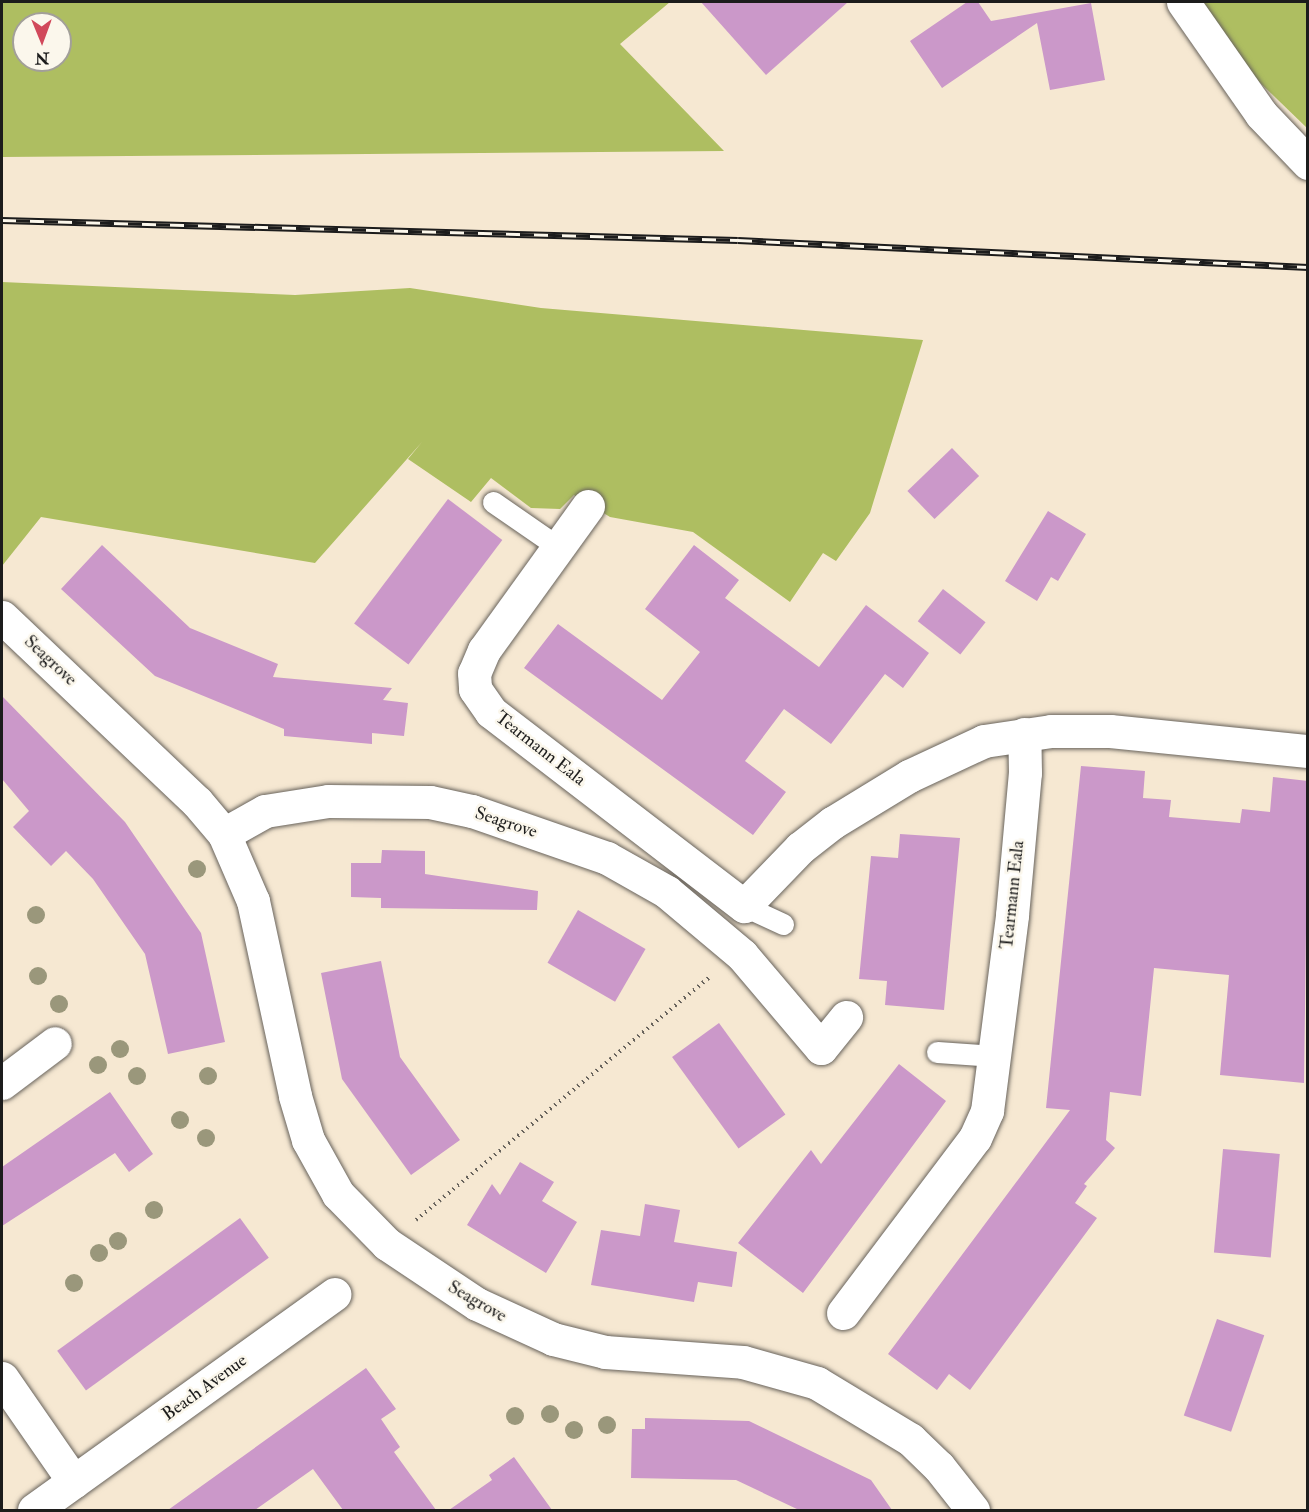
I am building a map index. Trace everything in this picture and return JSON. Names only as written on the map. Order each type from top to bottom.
[{"type":"street","points":[[1183,2],[1260,114],[1308,163]]},
{"type":"street","name":"Tearmann Eala","points":[[588,506],[484,650],[474,673],[475,689],[491,712],[744,906]]},
{"type":"street","name":"Seagrove","points":[[2,617],[197,802],[224,834],[253,901],[295,1096],[309,1140],[338,1194],[387,1244],[477,1304],[553,1339],[605,1352],[743,1362],[817,1383],[910,1439],[939,1467],[973,1510]]},
{"type":"street","points":[[744,906],[800,848],[856,807],[969,746],[1024,734],[1110,731],[1308,751]]},
{"type":"street","name":"Tearmann Eala","points":[[843,1313],[975,1138],[990,1102],[1025,773],[1024,734]]},
{"type":"street","name":"Seagrove","points":[[224,834],[265,811],[304,803],[407,801],[458,807],[624,866],[689,908],[740,953],[821,1048],[846,1017]]},
{"type":"street","points":[[2,1083],[56,1043]]},
{"type":"street","name":"Beach Avenue","points":[[34,1510],[335,1294]]},
{"type":"street","points":[[2,1378],[74,1482]]},
{"type":"lane","points":[[493,502],[558,547]]},
{"type":"lane","name":"Tearmann Eala","points":[[744,906],[783,924]]},
{"type":"lane","points":[[937,1052],[995,1056]]},
{"type":"path","points":[[387,1244],[740,953]]},
{"type":"green space","points":[[2,2],[670,2],[620,44],[724,151],[2,157]]},
{"type":"green space","points":[[1202,2],[1307,2],[1307,128],[1250,73]]},
{"type":"green space","points":[[2,282],[295,295],[410,288],[541,308],[923,340],[870,513],[836,561],[823,553],[790,602],[693,532],[610,517],[574,495],[560,509],[531,508],[491,478],[471,502],[408,459],[422,442],[315,563],[41,517],[2,566]]},
{"type":"building","points":[[701,2],[848,2],[766,75]]},
{"type":"building","points":[[967,2],[978,2],[991,21],[1091,3],[1105,80],[1050,90],[1037,23],[942,88],[910,41]]},
{"type":"building","points":[[952,448],[979,476],[934,519],[907,491]]},
{"type":"building","points":[[448,499],[502,540],[408,665],[354,624]]},
{"type":"building","points":[[1048,511],[1086,534],[1058,581],[1051,577],[1037,601],[1005,581]]},
{"type":"building","points":[[102,545],[190,628],[278,664],[273,677],[392,688],[383,700],[408,703],[404,736],[372,733],[372,744],[284,736],[284,729],[155,676],[61,589]]},
{"type":"building","points":[[694,545],[739,580],[725,598],[819,667],[866,605],[929,653],[903,688],[885,674],[831,744],[784,709],[745,761],[786,792],[753,835],[524,668],[558,624],[662,700],[700,652],[645,609]]},
{"type":"building","points":[[943,589],[986,622],[960,655],[918,621]]},
{"type":"building","points":[[2,696],[125,822],[201,933],[225,1042],[168,1054],[145,954],[93,879],[66,851],[51,866],[13,827],[29,811],[2,779]]},
{"type":"building","points":[[1081,766],[1145,771],[1143,798],[1171,800],[1169,817],[1240,823],[1242,809],[1270,812],[1273,777],[1308,781],[1304,1083],[1220,1075],[1229,975],[1154,968],[1141,1096],[1110,1092],[1106,1140],[1115,1148],[1084,1184],[1087,1186],[1075,1203],[1097,1218],[970,1390],[949,1374],[937,1390],[888,1354],[1070,1110],[1046,1108]]},
{"type":"building","points":[[900,834],[960,838],[944,1010],[885,1005],[887,981],[859,979],[871,856],[898,858]]},
{"type":"building","points":[[382,850],[425,851],[425,874],[538,891],[537,910],[381,908],[381,898],[351,897],[351,863],[381,863]]},
{"type":"building","points":[[578,910],[646,949],[615,1002],[548,963]]},
{"type":"building","points":[[381,961],[400,1057],[460,1140],[411,1175],[342,1079],[321,973]]},
{"type":"building","points":[[719,1023],[785,1114],[738,1149],[672,1057]]},
{"type":"building","points":[[899,1064],[946,1101],[803,1293],[738,1243],[811,1150],[821,1164]]},
{"type":"building","points":[[110,1092],[153,1154],[129,1172],[115,1153],[2,1226],[2,1167]]},
{"type":"building","points":[[1223,1149],[1280,1154],[1271,1258],[1214,1253]]},
{"type":"building","points":[[520,1162],[554,1182],[542,1201],[577,1222],[546,1273],[467,1225],[492,1184],[500,1195]]},
{"type":"building","points":[[645,1204],[680,1210],[674,1242],[737,1252],[732,1287],[698,1282],[694,1302],[591,1285],[601,1230],[640,1236]]},
{"type":"building","points":[[240,1218],[269,1258],[86,1390],[57,1351]]},
{"type":"building","points":[[1217,1319],[1264,1335],[1231,1432],[1184,1415]]},
{"type":"building","points":[[366,1368],[396,1409],[381,1419],[400,1447],[394,1452],[436,1510],[343,1510],[313,1469],[255,1510],[168,1510]]},
{"type":"building","points":[[645,1418],[749,1421],[871,1480],[892,1510],[799,1510],[736,1480],[631,1478],[632,1429],[645,1429]]},
{"type":"building","points":[[514,1457],[552,1510],[449,1510],[492,1480],[489,1475]]},
{"type":"railway","points":[[2,220],[738,240],[1308,267]]}]
